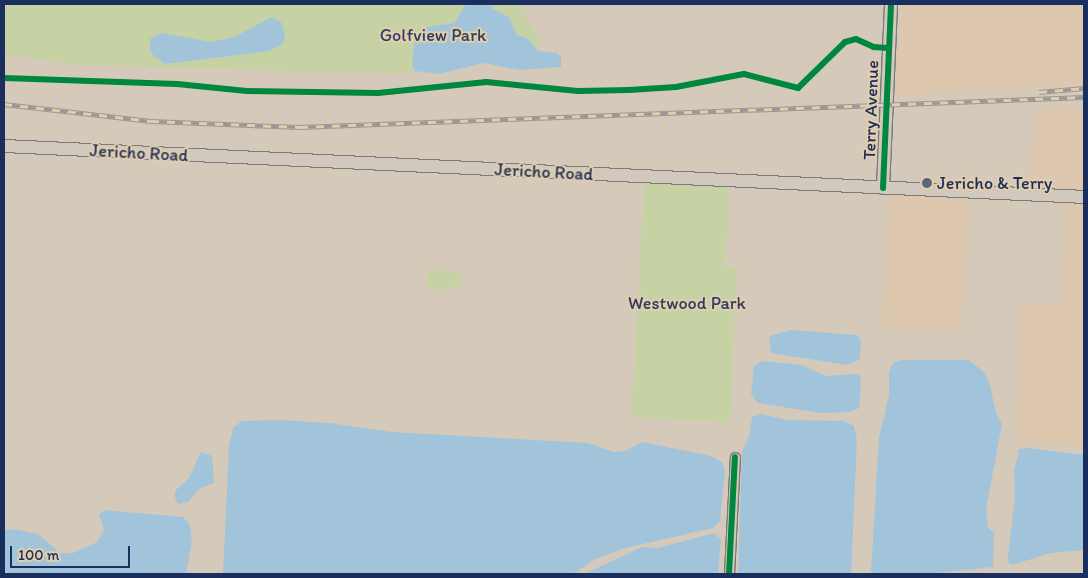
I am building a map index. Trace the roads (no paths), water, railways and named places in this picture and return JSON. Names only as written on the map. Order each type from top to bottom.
[{"type":"main road","name":"Terry Avenue","points":[[883,188],[892,4]]},
{"type":"main road","name":"Jericho Road","points":[[4,146],[1084,197]]},
{"type":"street","points":[[729,574],[735,457]]},
{"type":"water","name":"Golfview Park","points":[[466,4],[490,4],[493,9],[509,17],[517,35],[529,39],[538,51],[557,53],[561,57],[561,67],[519,70],[484,63],[439,74],[415,71],[412,66],[415,36],[427,27],[454,23]]},
{"type":"water","points":[[272,17],[281,22],[285,35],[283,44],[269,51],[165,64],[152,54],[150,47],[150,39],[161,33],[212,42],[234,37]]},
{"type":"water","points":[[791,330],[857,335],[861,340],[860,359],[847,365],[771,353],[769,336]]},
{"type":"water","points":[[902,360],[969,360],[985,373],[990,385],[996,413],[1002,424],[986,509],[988,528],[994,533],[993,567],[930,574],[874,574],[871,571],[879,438],[889,395],[889,372],[893,363]]},
{"type":"water","points":[[762,361],[802,365],[826,376],[856,374],[860,376],[861,385],[859,408],[850,412],[821,413],[758,403],[751,394],[754,366]]},
{"type":"water","points":[[761,414],[788,420],[844,421],[854,426],[857,440],[851,574],[738,574],[742,451],[749,437],[752,417]]},
{"type":"water","points":[[279,420],[330,423],[392,432],[588,443],[614,452],[625,451],[642,442],[711,456],[723,463],[725,471],[720,521],[713,528],[625,548],[595,559],[573,574],[223,574],[229,447],[233,428],[241,421]]},
{"type":"water","points":[[1027,448],[1084,455],[1084,550],[1051,553],[1012,565],[1009,564],[1008,557],[1015,497],[1014,472],[1019,449]]},
{"type":"water","points":[[201,452],[212,456],[214,483],[199,489],[188,502],[178,504],[174,495],[176,490],[189,478]]},
{"type":"water","points":[[104,510],[183,517],[190,525],[192,541],[186,574],[4,574],[4,531],[13,529],[38,534],[60,553],[73,553],[97,542],[104,529],[99,515]]},
{"type":"water","points":[[714,533],[721,539],[718,574],[584,574],[642,547],[658,548]]},
{"type":"railway","points":[[1039,92],[1084,88]]},
{"type":"railway","points":[[4,104],[151,121],[300,127],[1084,97]]},
{"type":"place","name":"Jericho & Terry","points":[[927,183]]},
{"type":"park label","name":"Westwood Park","points":[[687,303]]}]
